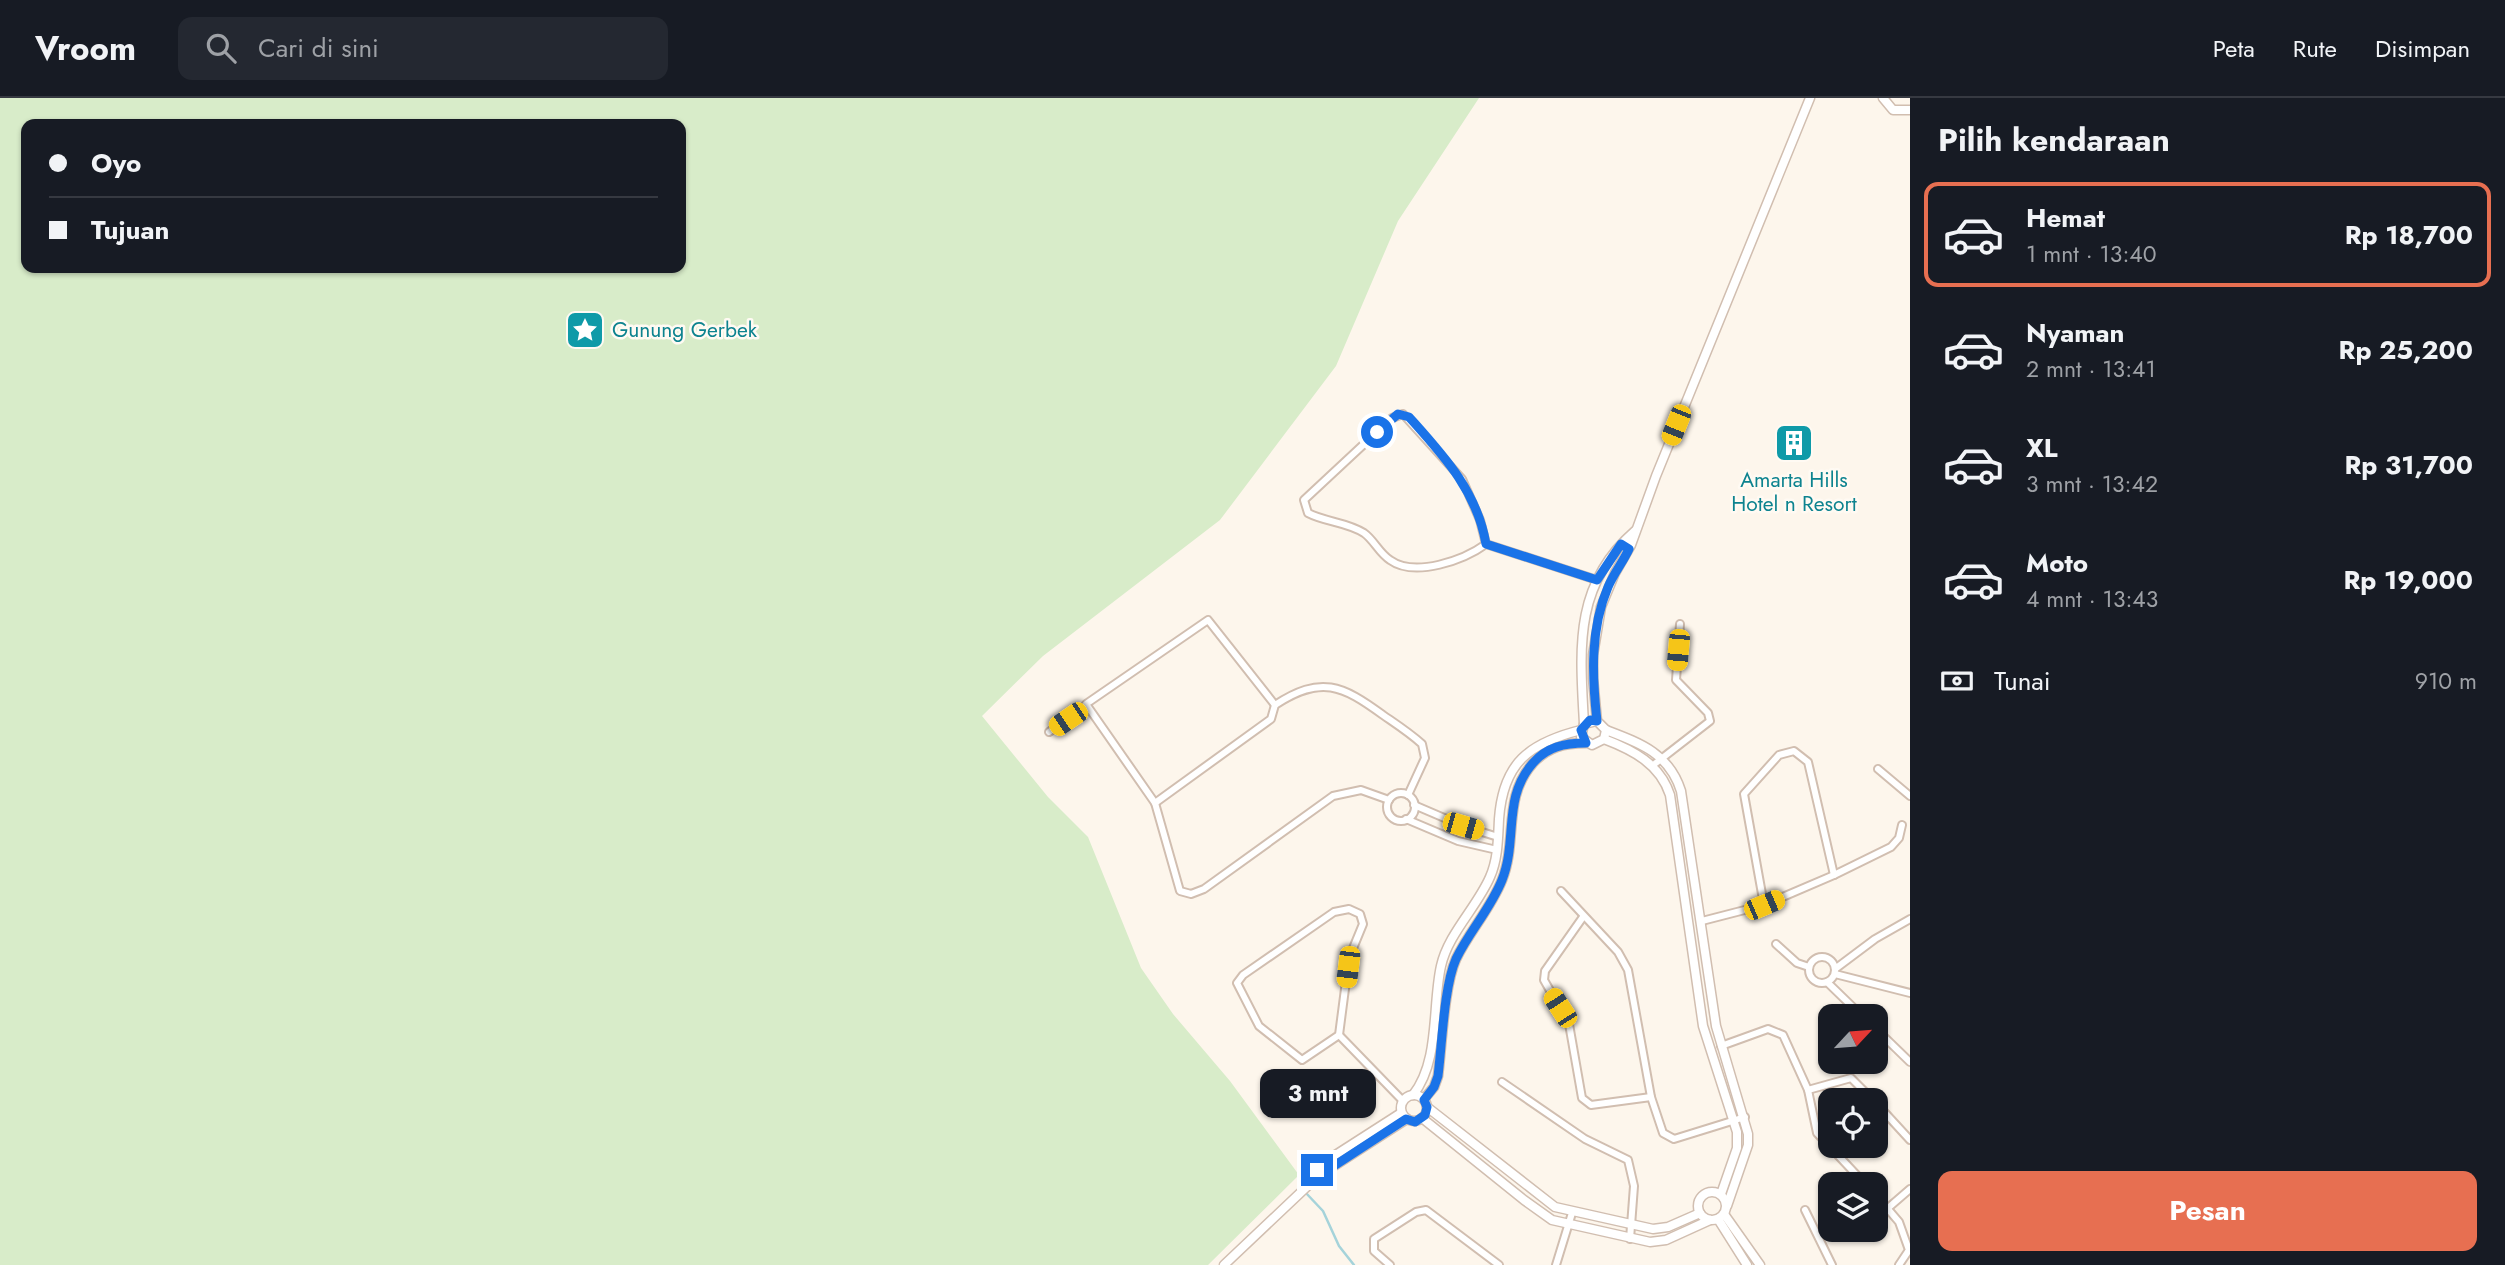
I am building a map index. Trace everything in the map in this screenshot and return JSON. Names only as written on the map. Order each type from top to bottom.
[{"type":"street","points":[[1586,743],[1581,663],[1583,622],[1597,580],[1635,531],[1810,98]]},
{"type":"street","points":[[1883,98],[1894,110],[1910,110]]},
{"type":"street","points":[[1486,544],[1474,504],[1453,467],[1409,417],[1403,414],[1392,418],[1307,495],[1304,507],[1308,513],[1363,532],[1385,556],[1401,566],[1447,561],[1469,554],[1486,544],[1597,580]]},
{"type":"street","points":[[1625,546],[1601,607],[1593,663],[1597,721],[1605,735],[1652,766],[1670,795],[1703,1026],[1734,1120],[1737,1148],[1721,1194],[1720,1215],[1747,1265]]},
{"type":"street","points":[[1049,732],[1208,620],[1275,705]]},
{"type":"street","points":[[1652,766],[1710,721],[1708,713],[1676,680],[1680,624]]},
{"type":"street","points":[[1581,663],[1593,663]]},
{"type":"street","points":[[1275,705],[1307,689],[1332,687],[1352,692],[1424,748],[1425,758],[1408,795]]},
{"type":"street","points":[[1155,803],[1272,719],[1275,705]]},
{"type":"street","points":[[1086,707],[1155,803],[1180,891],[1191,894],[1204,889],[1333,796],[1361,790],[1389,800]]},
{"type":"street","points":[[1403,1101],[1413,1095],[1425,1078],[1444,957],[1490,878],[1497,850],[1502,789],[1513,768],[1534,747],[1597,721]]},
{"type":"street","points":[[1422,1118],[1539,1212],[1569,1225],[1650,1242],[1666,1240],[1720,1215],[1748,1145],[1745,1117],[1713,1014],[1702,921],[1681,791],[1662,759],[1646,745],[1605,735]]},
{"type":"street","points":[[1404,1116],[1415,1122],[1422,1118],[1436,1083],[1452,970],[1501,882],[1507,864],[1514,794],[1524,773],[1545,752],[1567,743],[1592,745],[1605,735]]},
{"type":"street","points":[[1764,905],[1744,794],[1771,763],[1786,751],[1794,751],[1808,762],[1833,875]]},
{"type":"street","points":[[1878,769],[1910,796]]},
{"type":"street","points":[[1502,789],[1514,794]]},
{"type":"street","points":[[1497,850],[1458,841],[1406,819],[1391,816],[1387,808],[1389,800],[1399,793],[1408,795],[1414,806],[1463,826],[1498,836]]},
{"type":"street","points":[[1406,819],[1412,814],[1414,806]]},
{"type":"street","points":[[1702,921],[1764,905],[1833,875],[1891,847],[1899,838],[1902,825]]},
{"type":"street","points":[[1681,868],[1693,867]]},
{"type":"street","points":[[1561,891],[1618,952],[1628,970],[1651,1097],[1660,1128],[1669,1138],[1745,1117]]},
{"type":"street","points":[[1349,909],[1360,915],[1363,923],[1349,958],[1339,1035],[1302,1060],[1259,1026],[1237,983],[1243,975],[1334,912],[1349,909]]},
{"type":"street","points":[[1583,917],[1545,971],[1544,980],[1569,1024],[1582,1098],[1591,1105],[1651,1097]]},
{"type":"street","points":[[1827,982],[1835,971],[1875,939],[1910,919]]},
{"type":"street","points":[[1776,944],[1797,963],[1809,967]]},
{"type":"street","points":[[1835,971],[1832,961],[1825,957],[1813,960],[1809,967],[1812,979],[1827,982],[1850,1004]]},
{"type":"street","points":[[1835,971],[1910,993]]},
{"type":"street","points":[[1721,1046],[1768,1030],[1777,1031],[1787,1040],[1808,1090],[1817,1133],[1854,1172]]},
{"type":"street","points":[[1339,1035],[1403,1101],[1404,1116]]},
{"type":"street","points":[[1888,1041],[1910,1062]]},
{"type":"street","points":[[1808,1090],[1851,1078],[1861,1088]]},
{"type":"street","points":[[1502,1082],[1585,1139],[1628,1160],[1634,1186],[1630,1238]]},
{"type":"street","points":[[1413,1095],[1542,1199],[1572,1213],[1653,1229],[1668,1227],[1700,1213],[1720,1215],[1760,1265]]},
{"type":"street","points":[[1224,1265],[1314,1179],[1404,1116]]},
{"type":"street","points":[[1888,1116],[1910,1140]]},
{"type":"street","points":[[1899,1265],[1907,1257],[1909,1244],[1905,1232],[1888,1208],[1910,1189]]},
{"type":"street","points":[[1700,1213],[1699,1202],[1703,1195],[1710,1191],[1721,1194]]},
{"type":"street","points":[[1390,1265],[1376,1254],[1373,1242],[1420,1210],[1431,1212],[1499,1265]]},
{"type":"street","points":[[1805,1210],[1832,1265]]},
{"type":"street","points":[[1556,1265],[1572,1213]]},
{"type":"green space","points":[[0,98],[1479,98],[1398,221],[1336,366],[1220,520],[1043,656],[982,716],[1048,797],[1088,837],[1141,968],[1173,1014],[1230,1081],[1299,1175],[1208,1265],[0,1265]]},
{"type":"waterway","points":[[1305,1192],[1323,1211],[1339,1246],[1354,1265]]},
{"type":"place","name":"Gunung Gerbek","points":[[585,330]]},
{"type":"place","name":"Amarta Hills Hotel n Resort","points":[[1794,443]]},
{"type":"route","points":[[1317,1170],[1317,1177],[1406,1119],[1415,1122],[1425,1115],[1427,1107],[1424,1100],[1438,1076],[1452,970],[1501,882],[1507,864],[1512,804],[1517,785],[1524,773],[1545,752],[1567,743],[1586,743],[1581,737],[1584,724],[1590,720],[1597,721],[1593,663],[1598,621],[1607,589],[1629,549],[1621,544],[1597,580],[1486,544],[1480,520],[1462,479],[1409,417],[1398,414],[1377,432]]}]
